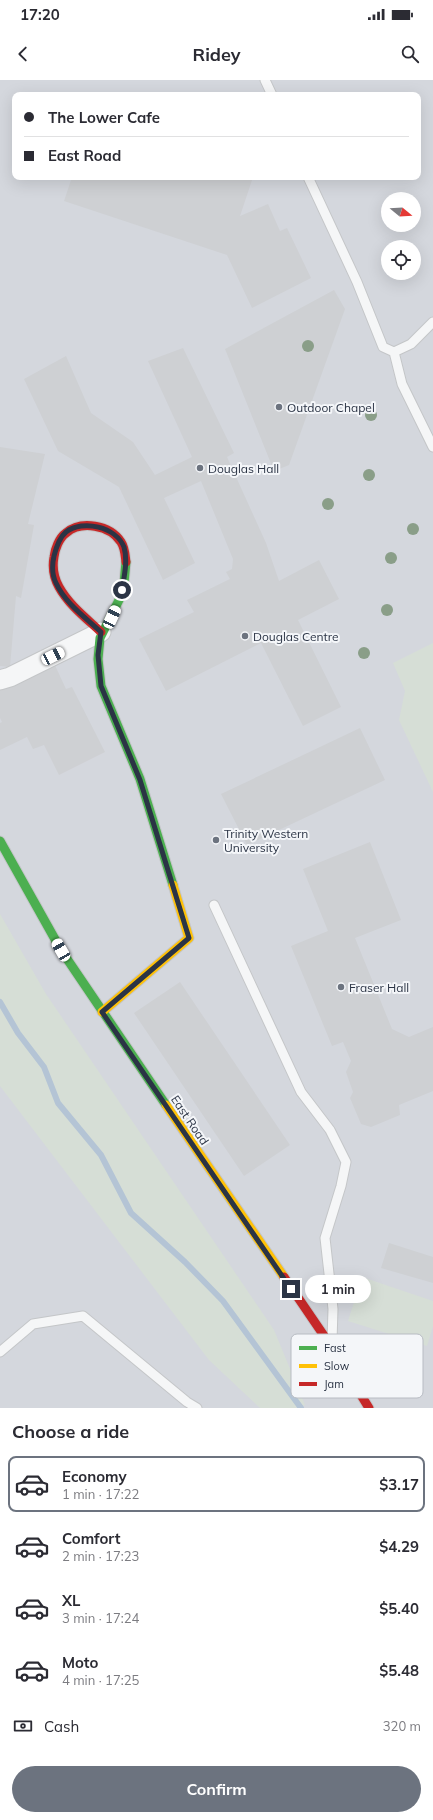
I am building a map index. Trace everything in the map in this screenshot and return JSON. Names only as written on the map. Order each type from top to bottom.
[{"type":"street","points":[[101,632],[62,594],[55,582],[53,571],[55,550],[65,533],[81,526],[100,527],[110,532],[118,538],[124,548],[125,574],[122,590],[115,611],[101,632],[98,655],[101,686],[140,780],[189,938],[102,1012]]},
{"type":"street","points":[[0,680],[10,677],[101,632]]},
{"type":"street","name":"East Road","points":[[0,841],[61,950],[323,1334]]},
{"type":"street","name":"East Road","points":[[360,1398],[365,1407]]},
{"type":"lane","points":[[265,80],[271,92]]},
{"type":"lane","points":[[309,180],[357,282],[383,347],[394,352],[411,344],[433,322]]},
{"type":"lane","points":[[394,352],[402,384],[433,447]]},
{"type":"lane","points":[[214,905],[301,1092],[330,1130],[346,1162],[341,1186],[325,1238],[334,1309],[333,1334]]},
{"type":"lane","points":[[0,1352],[33,1324],[83,1316],[187,1402],[197,1408]]},
{"type":"shaded area","name":"Trinity Western University","points":[[0,80],[433,80],[433,1408],[0,1408]]},
{"type":"shaded area","points":[[433,643],[433,792],[399,720],[405,691],[393,663]]},
{"type":"shaded area","points":[[0,914],[46,994],[274,1330],[291,1371],[291,1398],[302,1398],[305,1405],[295,1408],[260,1408],[209,1360],[0,1086]]},
{"type":"shaded area","points":[[362,1277],[433,1301],[433,1326],[427,1346],[423,1345],[423,1334],[389,1334],[348,1321]]},
{"type":"building","points":[[71,180],[252,180],[240,216],[268,204],[280,231],[287,228],[311,278],[252,308],[227,255],[64,201]]},
{"type":"building","name":"Outdoor Chapel","points":[[334,290],[345,309],[289,465],[274,471],[225,349]]},
{"type":"building","points":[[183,348],[234,453],[227,457],[266,543],[279,581],[319,560],[339,599],[298,620],[341,707],[303,726],[261,643],[166,691],[139,639],[194,612],[187,600],[230,579],[226,572],[232,569],[233,559],[201,481],[164,498],[195,563],[163,580],[119,487],[58,451],[24,379],[66,356],[91,413],[133,442],[155,475],[192,457],[148,361]]},
{"type":"building","points":[[0,447],[45,454],[28,524],[34,525],[21,598],[16,596],[10,667],[0,666]]},
{"type":"building","points":[[53,661],[66,689],[72,687],[105,752],[59,775],[44,745],[33,749],[27,737],[0,750],[0,723],[2,722],[0,718],[0,688]]},
{"type":"building","points":[[360,728],[385,780],[247,845],[221,794]]},
{"type":"building","name":"Fraser Hall","points":[[370,842],[401,920],[355,938],[392,1029],[409,1037],[433,1027],[433,1091],[399,1105],[400,1115],[371,1127],[361,1124],[350,1098],[353,1092],[346,1072],[351,1061],[343,1042],[332,1046],[291,946],[328,931],[303,869]]},
{"type":"building","points":[[180,982],[290,1145],[244,1176],[134,1013]]},
{"type":"building","points":[[389,1243],[433,1257],[433,1283],[381,1268]]},
{"type":"waterway","points":[[0,1002],[18,1033],[44,1067],[58,1103],[101,1155],[131,1213],[185,1262],[223,1301],[291,1394]]},
{"type":"waterway","points":[[294,1398],[301,1408]]},
{"type":"traffic: fast","points":[[126,562],[124,583],[119,600],[100,638],[98,659],[101,686],[140,779],[173,885]]},
{"type":"traffic: fast","points":[[0,841],[61,950],[166,1105]]},
{"type":"traffic: slow","points":[[102,1012],[189,938],[173,885]]},
{"type":"traffic: slow","points":[[166,1105],[284,1277]]},
{"type":"traffic: jam","points":[[101,632],[73,605],[59,587],[53,569],[56,547],[64,535],[72,529],[95,526],[103,528],[116,536],[121,542],[125,552],[126,562]]},
{"type":"traffic: jam","points":[[284,1277],[323,1334]]},
{"type":"traffic: jam","points":[[363,1398],[369,1408]]},
{"type":"place","name":"Outdoor Chapel","points":[[279,407]]},
{"type":"place","name":"Douglas Hall","points":[[200,468]]},
{"type":"place","name":"Douglas Centre","points":[[245,636]]},
{"type":"place","name":"Trinity Western University","points":[[216,840]]},
{"type":"place","name":"Fraser Hall","points":[[341,987]]},
{"type":"route","points":[[122,590],[125,574],[125,561],[124,548],[118,538],[100,527],[91,526],[73,528],[65,533],[55,550],[53,560],[55,582],[66,598],[101,632],[98,655],[98,670],[101,686],[140,780],[189,938],[102,1012],[291,1289]]}]
